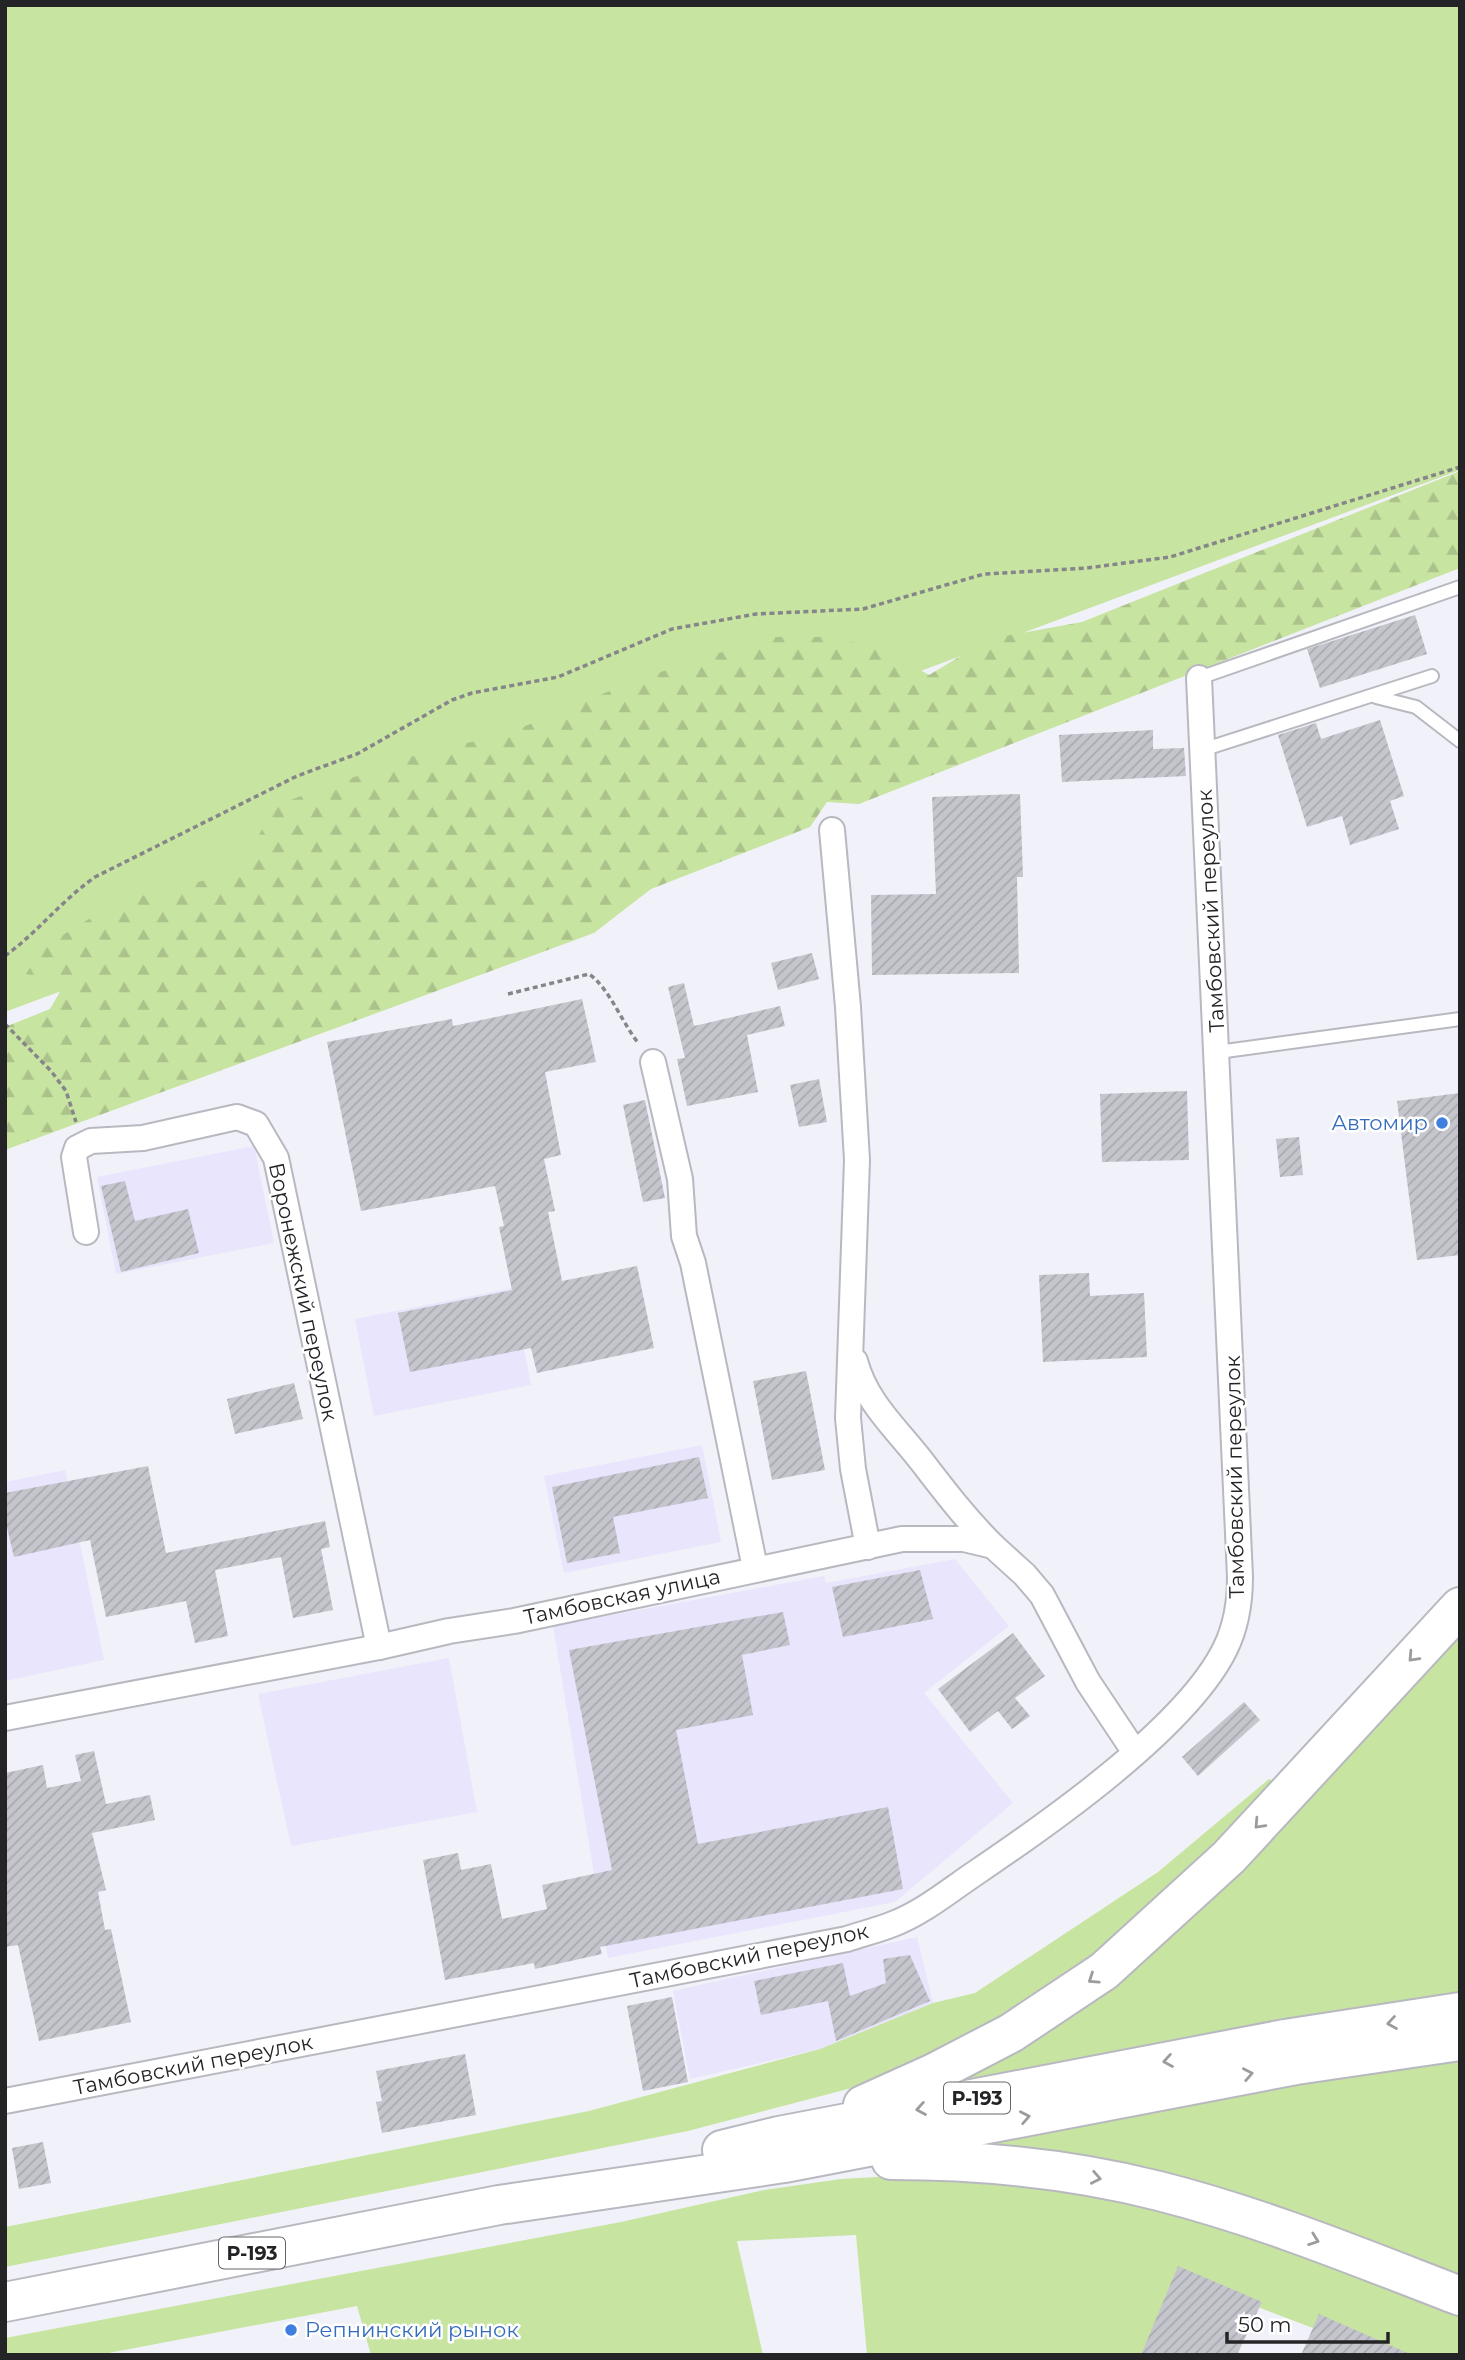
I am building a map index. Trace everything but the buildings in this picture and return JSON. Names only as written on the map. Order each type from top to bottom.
[{"type":"highway","points":[[781,2149],[1011,2033],[1104,1971],[1229,1857],[1460,1607]]},
{"type":"highway","name":"Р-193","points":[[5,2302],[781,2149],[1285,2039],[1460,2012]]},
{"type":"highway","name":"Р-193","points":[[781,2149],[1296,2064],[1460,2040]]},
{"type":"highway","points":[[781,2149],[1091,2176],[1160,2191],[1248,2217],[1460,2296]]},
{"type":"street","name":"Тамбовский переулок","points":[[5,2101],[847,1939],[893,1924],[945,1894],[1024,1840],[1134,1751],[1202,1685],[1225,1649],[1240,1596],[1237,1452],[1199,678]]},
{"type":"street","points":[[832,830],[855,1107],[852,1351],[848,1418],[853,1469],[868,1547]]},
{"type":"street","points":[[653,1062],[680,1179],[684,1236],[693,1263],[755,1568]]},
{"type":"street","name":"Воронежский переулок","points":[[91,1141],[143,1138],[237,1117],[256,1124],[276,1158],[379,1647]]},
{"type":"street","points":[[86,1232],[74,1157],[77,1148],[91,1141]]},
{"type":"street","points":[[852,1351],[860,1381],[870,1400],[923,1462],[957,1510],[1042,1595],[1088,1682],[1134,1751]]},
{"type":"street","name":"Тамбовская улица","points":[[5,1718],[379,1647],[902,1539],[964,1539],[993,1546]]},
{"type":"lane","points":[[1199,678],[1460,587]]},
{"type":"lane","points":[[1202,750],[1432,676]]},
{"type":"lane","points":[[1366,697],[1396,700],[1416,707],[1460,741]]},
{"type":"lane","points":[[1218,1052],[1460,1019]]},
{"type":"path","points":[[5,956],[37,931],[65,898],[95,877],[297,776],[357,754],[452,700],[472,693],[558,677],[672,629],[756,614],[863,609],[984,573],[1087,568],[1170,557],[1460,467]]},
{"type":"path","points":[[508,994],[589,974],[601,982],[622,1023],[653,1062]]},
{"type":"path","points":[[5,1024],[51,1071],[66,1091],[79,1129],[91,1141]]},
{"type":"shaded area","points":[[254,1146],[274,1243],[116,1274],[97,1177]]},
{"type":"shaded area","points":[[512,1288],[531,1385],[374,1416],[355,1319]]},
{"type":"shaded area","points":[[702,1445],[721,1542],[564,1573],[544,1476]]},
{"type":"shaded area","points":[[65,1470],[104,1660],[5,1681],[5,1482]]},
{"type":"shaded area","points":[[955,1559],[1009,1626],[924,1693],[1013,1803],[895,1902],[608,1958],[553,1626],[824,1576],[826,1583]]},
{"type":"shaded area","points":[[449,1658],[477,1812],[291,1846],[258,1694]]},
{"type":"shaded area","points":[[917,1937],[933,2003],[820,2049],[690,2079],[673,1991]]},
{"type":"green space","points":[[5,5],[1460,5],[1460,470],[5,1012]]},
{"type":"green space","points":[[1460,471],[1460,568],[859,804],[827,802],[810,827],[651,889],[594,933],[5,1150],[5,1027],[50,1009],[65,983],[26,974],[43,947],[117,902],[238,872],[276,805],[419,754],[506,734],[636,680],[769,637],[830,637],[886,650],[929,675],[989,639],[1082,622]]},
{"type":"green space","points":[[1460,1622],[1460,1992],[1343,2011],[948,2089],[945,2083],[1038,2030]]},
{"type":"green space","points":[[1269,1779],[1278,1786],[1156,1908],[1011,2018],[867,2084],[688,2131],[5,2267],[5,2227],[589,2111],[820,2049],[933,2003],[975,1993],[1158,1872]]},
{"type":"green space","points":[[1460,2059],[1460,2355],[1384,2355],[1184,2279],[1149,2355],[867,2355],[856,2235],[737,2241],[763,2355],[371,2355],[357,2306],[98,2355],[5,2355],[5,2338],[621,2222],[764,2190],[841,2179],[912,2175],[959,2149],[1270,2090]]},
{"type":"place","name":"Автомир","points":[[1442,1123]]},
{"type":"place","name":"Репнинский рынок","points":[[291,2330]]}]
